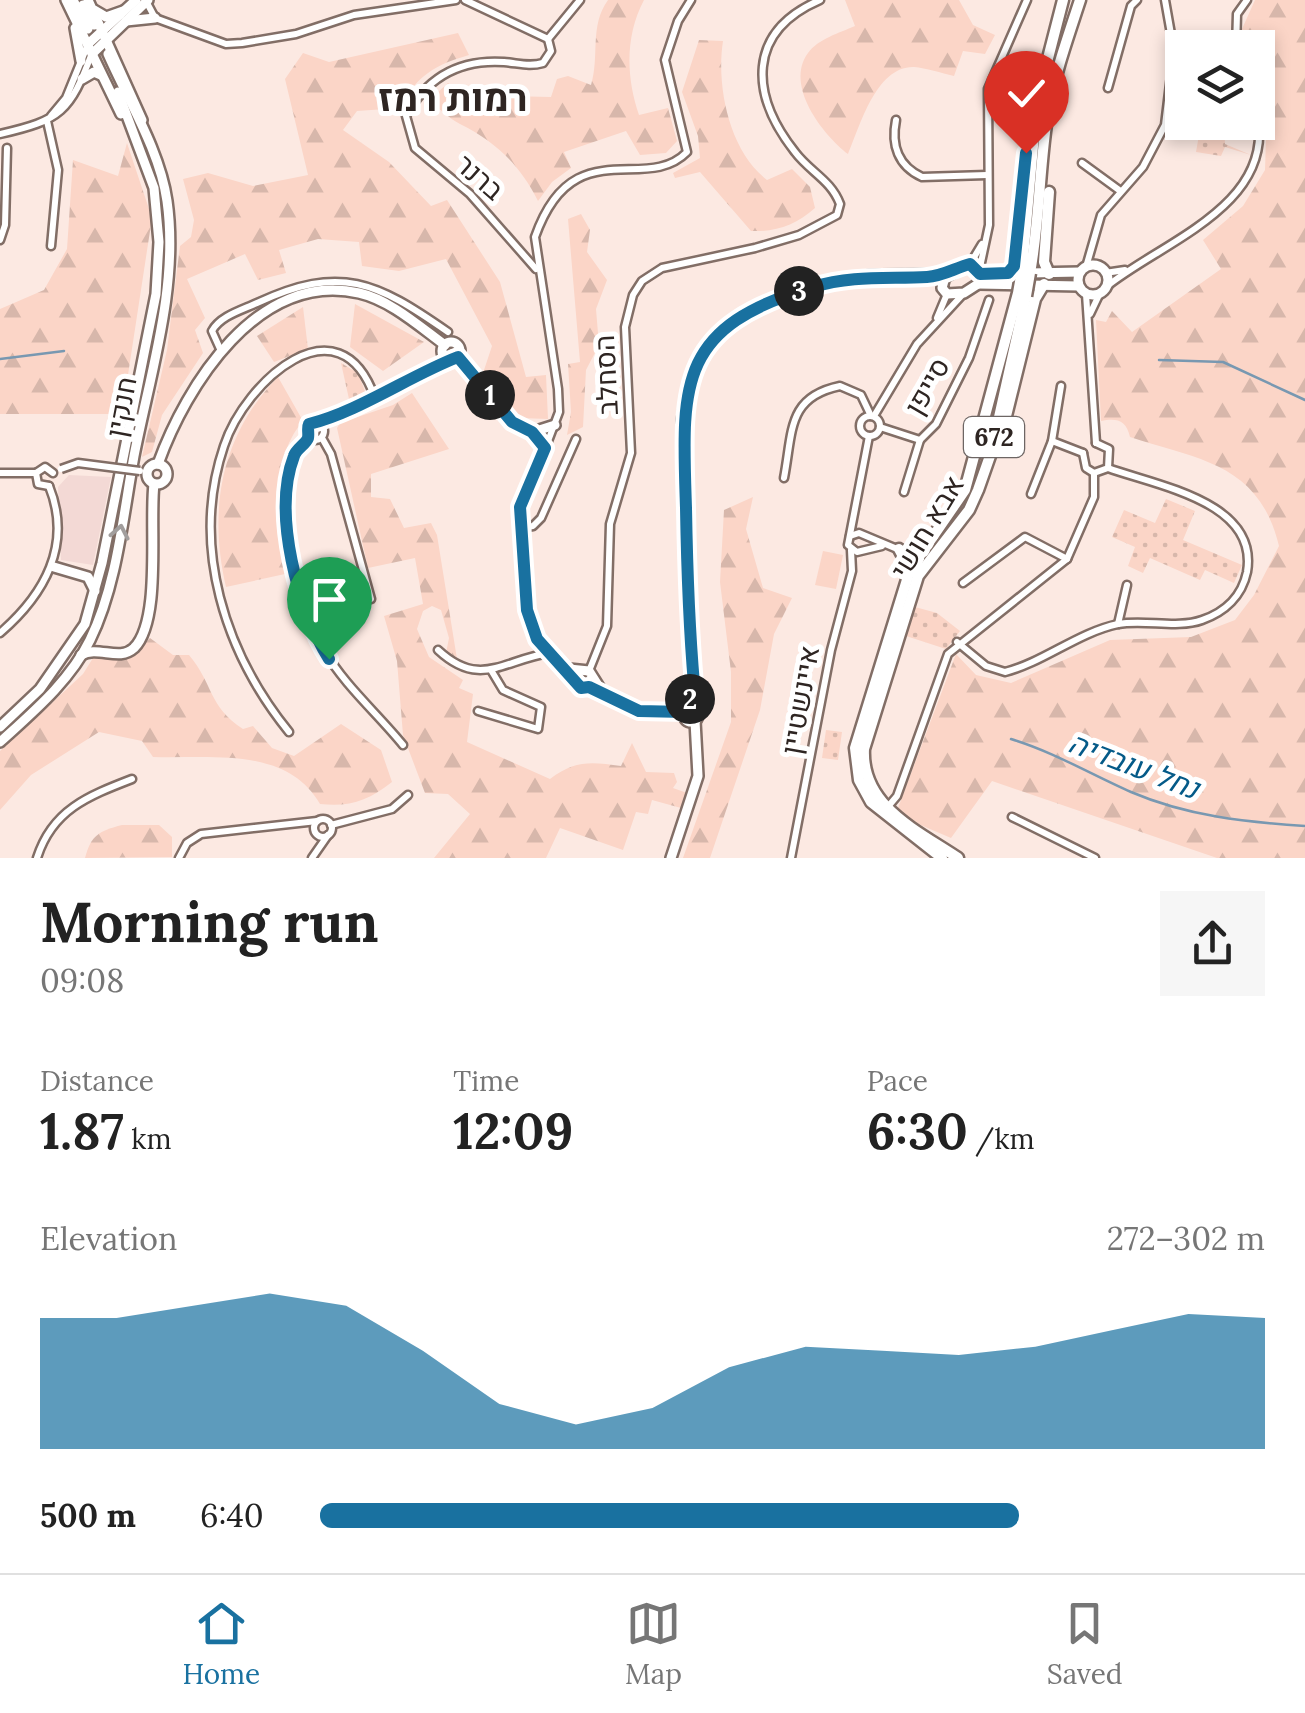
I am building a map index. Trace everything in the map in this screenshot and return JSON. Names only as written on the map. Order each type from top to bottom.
[{"type":"main road","name":"אבא חושי","points":[[1026,271],[1037,101],[1063,0]]},
{"type":"main road","name":"אבא חושי","points":[[887,803],[859,780],[855,748],[910,570],[969,510],[991,453],[1026,271],[1058,63],[1080,0]]},
{"type":"main road","points":[[991,453],[1007,412],[1035,299],[1047,279],[1044,262],[1058,63]]},
{"type":"main road","points":[[1006,274],[1014,266],[1026,186],[1027,134],[1037,101]]},
{"type":"main road","name":"אבא חושי","points":[[887,803],[867,776],[864,749],[922,559],[965,490],[1022,294]]},
{"type":"main road","points":[[899,550],[910,570]]},
{"type":"main road","points":[[887,803],[902,820],[958,858]]},
{"type":"main road","points":[[887,803],[942,858]]},
{"type":"street","points":[[98,30],[121,20],[144,0],[155,18]]},
{"type":"street","points":[[77,1],[103,17],[155,18],[215,40],[242,43],[296,34],[354,16],[456,0]]},
{"type":"street","points":[[465,0],[548,39],[580,0]]},
{"type":"street","points":[[689,715],[639,711],[603,692],[549,653],[533,631],[527,610],[521,528],[522,498],[559,412],[556,356],[534,238],[543,214],[567,184],[610,168],[665,164],[687,152],[665,60],[678,21],[691,0]]},
{"type":"street","name":"הסחלב","points":[[585,678],[607,626],[610,524],[631,453],[624,327],[633,295],[642,282],[662,268],[799,235],[837,214],[840,204],[834,189],[795,153],[776,120],[761,74],[764,50],[774,31],[788,17],[820,0]]},
{"type":"street","points":[[865,548],[853,514],[868,436],[861,423],[872,416],[918,344],[979,277],[986,238],[988,89],[1027,0]]},
{"type":"street","points":[[1108,88],[1131,6],[1137,0]]},
{"type":"street","points":[[1096,443],[1089,315],[1083,290],[1101,215],[1157,148],[1164,125],[1174,51],[1165,0]]},
{"type":"street","points":[[1237,30],[1237,14],[1247,0]]},
{"type":"street","points":[[77,1],[98,30],[105,79],[149,170]]},
{"type":"street","points":[[77,1],[102,53]]},
{"type":"street","points":[[47,120],[66,98],[80,61],[77,1]]},
{"type":"street","points":[[98,30],[121,20]]},
{"type":"street","points":[[0,134],[35,126],[68,107],[121,20]]},
{"type":"street","points":[[98,30],[102,53]]},
{"type":"street","name":"ברנר","points":[[540,275],[519,244],[415,148],[406,116],[420,91],[437,76],[472,63],[543,63],[551,51],[548,39]]},
{"type":"street","points":[[80,61],[102,53]]},
{"type":"street","name":"חנקין","points":[[0,727],[64,659],[79,635],[95,592],[156,294],[158,211],[149,170],[102,53]]},
{"type":"street","name":"חנקין","points":[[0,742],[51,695],[96,626],[111,576],[165,299],[170,242],[163,179],[102,53]]},
{"type":"street","points":[[82,79],[96,72],[105,79]]},
{"type":"street","points":[[47,120],[58,170],[51,246]]},
{"type":"street","points":[[896,120],[894,143],[905,167],[914,174],[922,178],[987,175]]},
{"type":"street","points":[[35,126],[52,136]]},
{"type":"street","points":[[1089,315],[1103,290],[1126,270],[1196,228],[1227,202],[1254,163],[1256,140]]},
{"type":"street","points":[[0,240],[5,225],[7,148]]},
{"type":"street","points":[[1082,162],[1118,190]]},
{"type":"street","points":[[519,244],[534,238]]},
{"type":"street","points":[[671,858],[698,776],[697,740],[689,715],[694,684],[682,421],[692,375],[709,346],[734,319],[756,308],[837,281],[868,276],[926,277],[951,272],[970,264],[986,238]]},
{"type":"street","points":[[970,264],[979,277]]},
{"type":"street","points":[[979,277],[1047,279],[1088,266],[1105,273],[1126,270]]},
{"type":"street","points":[[935,324],[951,272]]},
{"type":"street","points":[[1103,290],[1105,273]]},
{"type":"street","points":[[979,277],[1006,274],[1047,279],[1083,290],[1103,290]]},
{"type":"street","points":[[926,277],[944,290],[964,293]]},
{"type":"street","points":[[220,351],[212,331],[223,319],[288,289],[325,281],[371,284],[448,332]]},
{"type":"street","points":[[0,473],[36,473],[44,467],[57,471],[78,463],[143,472],[158,464],[186,399],[220,351],[272,310],[327,291],[370,296],[444,344],[458,344],[458,357],[512,422],[532,432],[545,448]]},
{"type":"street","name":"סייפן","points":[[904,492],[920,440],[936,424],[969,358],[989,300]]},
{"type":"street","points":[[444,344],[446,358]]},
{"type":"street","points":[[289,732],[250,674],[227,625],[215,573],[211,513],[231,429],[248,398],[270,374],[311,353],[336,352],[363,369],[375,398]]},
{"type":"street","points":[[402,745],[329,659],[304,605],[290,542],[288,503],[293,457],[308,437],[309,424],[320,424],[331,414],[375,398],[446,358],[458,357]]},
{"type":"street","points":[[784,478],[798,407],[806,398],[840,386],[861,395],[880,427],[920,440]]},
{"type":"street","points":[[1031,494],[1052,441],[1061,386]]},
{"type":"street","points":[[320,424],[371,599]]},
{"type":"street","points":[[532,432],[555,425]]},
{"type":"street","points":[[868,436],[880,427]]},
{"type":"street","points":[[308,437],[322,438]]},
{"type":"street","points":[[521,528],[542,518],[576,439]]},
{"type":"street","points":[[1052,441],[1083,454]]},
{"type":"street","points":[[1083,454],[1096,443]]},
{"type":"street","points":[[1096,443],[1106,446],[1111,454],[1108,468]]},
{"type":"street","points":[[1083,454],[1086,468],[1094,473]]},
{"type":"street","points":[[154,484],[166,476],[158,464]]},
{"type":"street","points":[[957,642],[986,666],[1005,672],[1118,624],[1197,622],[1213,616],[1239,594],[1249,557],[1247,541],[1222,511],[1108,468],[1094,473]]},
{"type":"street","points":[[0,632],[40,592],[54,567],[56,515],[49,486],[57,471]]},
{"type":"street","points":[[79,657],[88,651],[132,649],[145,624],[154,484],[143,472]]},
{"type":"street","points":[[36,473],[38,484],[49,486]]},
{"type":"street","points":[[887,803],[940,668],[957,642],[1066,559],[1094,497],[1094,473]]},
{"type":"street","points":[[858,535],[922,559]]},
{"type":"street","name":"איינשטיין","points":[[790,858],[830,650],[858,535]]},
{"type":"street","points":[[963,583],[1025,537],[1066,559]]},
{"type":"street","points":[[852,550],[882,546]]},
{"type":"street","points":[[54,567],[90,571],[102,563]]},
{"type":"street","points":[[54,567],[88,577],[95,592]]},
{"type":"street","points":[[1118,624],[1127,585]]},
{"type":"street","points":[[96,626],[96,643],[105,652]]},
{"type":"street","points":[[438,650],[469,671],[490,670],[549,653]]},
{"type":"street","points":[[478,711],[538,730],[542,718],[541,707],[503,690],[490,670]]},
{"type":"street","points":[[36,858],[52,824],[64,812],[132,779]]},
{"type":"street","points":[[297,823],[316,833],[330,830],[392,809],[408,796]]},
{"type":"street","points":[[1012,817],[1095,858]]},
{"type":"street","points":[[179,858],[187,842],[202,834],[324,819],[330,830]]},
{"type":"street","points":[[312,858],[317,821]]},
{"type":"street","points":[[312,858],[330,830]]},
{"type":"shaded area","points":[[69,475],[111,477],[93,565],[61,560],[58,487]]},
{"type":"green space","points":[[608,0],[644,0],[631,42],[635,101],[639,115],[668,108],[677,141],[666,153],[640,155],[626,131],[564,152],[571,168],[552,182],[538,201],[523,176],[496,147],[427,102],[448,83],[464,95],[551,97],[557,79],[568,76],[591,85],[599,20]]},
{"type":"green space","points":[[845,0],[959,0],[973,25],[995,35],[985,54],[963,51],[954,76],[914,67],[889,76],[871,100],[848,154],[818,122],[801,80],[802,66],[812,48],[855,26]]},
{"type":"green space","points":[[1255,0],[1305,0],[1305,858],[1217,858],[992,781],[951,838],[902,817],[898,808],[956,654],[976,675],[1011,683],[1110,640],[1191,637],[1235,620],[1254,595],[1279,546],[1270,519],[1257,498],[1224,469],[1130,437],[1120,422],[1101,421],[1096,320],[1106,322],[1112,311],[1132,332],[1221,269],[1203,240],[1243,206],[1265,170],[1266,140],[1275,140],[1275,30],[1242,29]]},
{"type":"green space","points":[[458,33],[469,55],[428,73],[400,108],[357,111],[343,130],[389,162],[431,206],[447,200],[500,282],[526,377],[546,375],[548,419],[520,418],[483,373],[492,346],[446,259],[399,271],[362,266],[359,242],[318,239],[279,250],[286,273],[258,280],[245,254],[187,279],[205,318],[195,330],[203,353],[162,415],[152,452],[142,457],[167,350],[180,246],[191,237],[194,220],[183,179],[208,173],[253,186],[308,175],[285,79],[303,53],[329,62]]},
{"type":"green space","points":[[699,40],[723,41],[722,78],[728,116],[754,168],[767,180],[792,169],[810,187],[815,208],[793,223],[751,231],[700,172],[675,178],[673,173],[700,158],[698,136],[682,92]]},
{"type":"green space","points":[[1198,140],[1225,140],[1225,144],[1251,155],[1225,147],[1221,156],[1196,152]]},
{"type":"green space","points":[[127,143],[152,218],[122,414],[0,414],[0,309],[44,290],[67,249],[73,160],[118,176]]},
{"type":"green space","points":[[581,214],[590,230],[587,252],[607,280],[596,309],[599,345],[586,370],[583,427],[567,435],[571,412],[568,364],[580,362],[568,219]]},
{"type":"green space","points":[[355,304],[424,342],[383,371],[350,347]]},
{"type":"green space","points":[[303,307],[308,349],[274,362],[257,336]]},
{"type":"green space","points":[[341,363],[358,373],[366,394],[349,399]]},
{"type":"green space","points":[[278,377],[303,421],[292,437],[281,474],[279,515],[285,574],[226,587],[219,529],[224,474],[243,423]]},
{"type":"green space","points":[[412,393],[449,449],[371,474],[371,497],[390,499],[404,528],[431,523],[437,535],[457,659],[446,653],[449,638],[441,610],[432,606],[423,611],[417,629],[429,657],[463,680],[459,688],[473,694],[467,742],[550,779],[567,768],[584,764],[621,766],[632,743],[646,772],[674,773],[677,782],[673,788],[687,793],[681,808],[652,800],[648,814],[636,812],[623,850],[560,828],[546,858],[434,858],[470,814],[448,794],[425,793],[403,735],[397,661],[384,616],[423,604],[415,558],[368,568],[337,428],[340,423],[393,405]]},
{"type":"green space","points":[[753,497],[746,529],[763,588],[792,598],[774,634],[760,710],[710,858],[683,858],[731,722],[731,672],[720,582],[724,510]]},
{"type":"green space","points":[[1166,499],[1195,511],[1183,540],[1242,565],[1234,583],[1205,570],[1200,580],[1150,558],[1143,573],[1128,566],[1135,547],[1112,537],[1124,510],[1155,523]]},
{"type":"green space","points":[[823,551],[843,555],[836,589],[815,585]]},
{"type":"green space","points":[[915,607],[937,613],[960,631],[946,649],[906,636]]},
{"type":"green space","points":[[150,638],[173,655],[189,655],[223,712],[243,729],[253,726],[272,748],[294,756],[341,724],[381,750],[392,782],[358,801],[320,804],[306,785],[268,764],[223,757],[153,757],[142,741],[99,732],[31,775],[0,810],[0,751],[83,674],[93,658],[133,655]]},
{"type":"green space","points":[[826,730],[842,732],[838,760],[822,758]]},
{"type":"green space","points":[[122,825],[159,825],[172,837],[172,857],[85,858],[97,835]]},
{"type":"waterway","points":[[0,359],[64,351]]},
{"type":"waterway","points":[[1159,360],[1223,362],[1305,400]]},
{"type":"waterway","name":"נחל עובדיה","points":[[1011,739],[1173,807],[1238,820],[1305,826]]},
{"type":"tunnel","points":[[88,29],[103,57]]},
{"type":"district","name":"רמות רמז","points":[[453,97]]},
{"type":"route","points":[[329,659],[314,632],[292,560],[288,503],[293,457],[308,437],[309,424],[320,424],[331,414],[389,393],[446,358],[458,357],[512,422],[532,432],[545,448],[520,507],[525,596],[537,639],[581,688],[603,692],[639,711],[685,712],[694,684],[682,421],[692,375],[709,346],[734,319],[815,286],[868,276],[926,277],[970,264],[980,274],[1008,273],[1014,266],[1026,186],[1026,153]]}]
